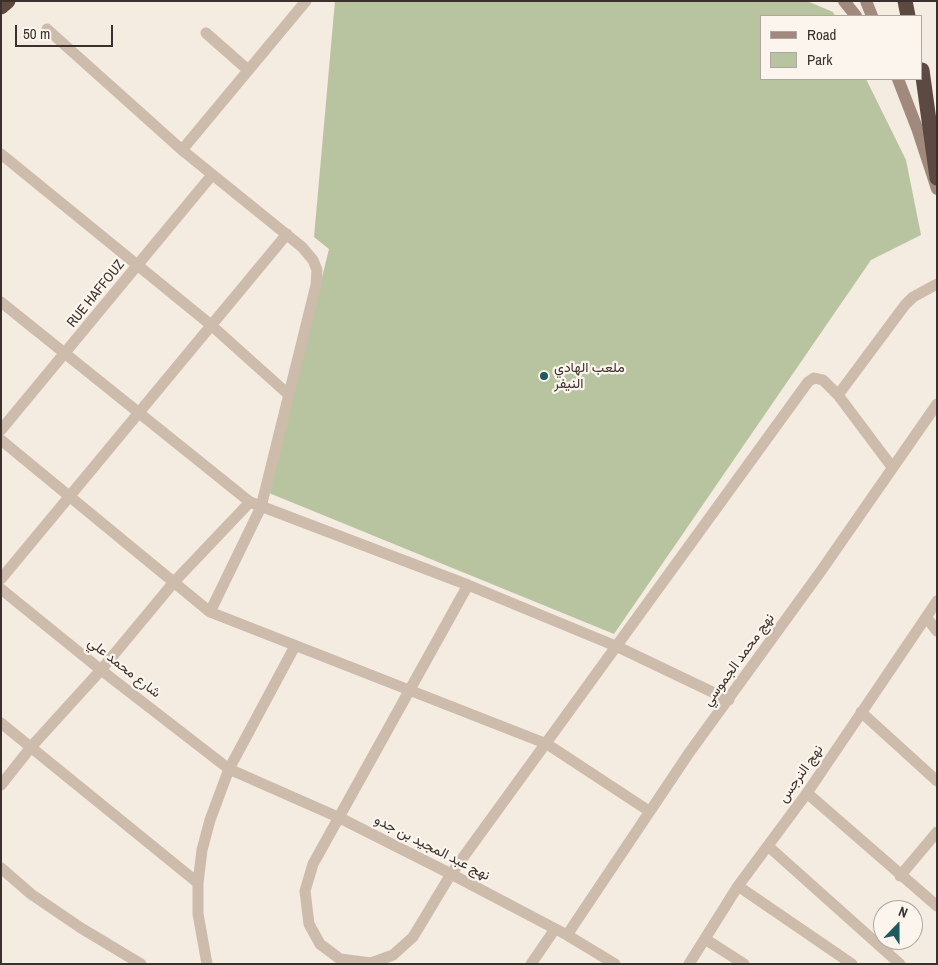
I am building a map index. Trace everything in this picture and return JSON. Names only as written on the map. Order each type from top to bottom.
[{"type":"highway","points":[[1,7],[8,1]]},
{"type":"highway","points":[[905,1],[908,15]]},
{"type":"highway","points":[[923,77],[937,178]]},
{"type":"main road","points":[[844,1],[855,15]]},
{"type":"main road","points":[[866,1],[872,15]]},
{"type":"main road","points":[[898,80],[917,128],[937,189]]},
{"type":"street","points":[[182,150],[306,1]]},
{"type":"street","points":[[46,29],[182,150],[302,247],[313,260],[317,270],[316,284],[289,395],[255,505],[210,612]]},
{"type":"street","points":[[206,33],[248,70]]},
{"type":"street","points":[[1,154],[210,326],[289,395]]},
{"type":"street","name":"RUE HAFFOUZ","points":[[1,430],[67,354],[137,265],[212,175]]},
{"type":"street","points":[[1,579],[287,234]]},
{"type":"street","points":[[838,395],[912,297],[937,284]]},
{"type":"street","points":[[1,302],[255,505],[468,586],[618,647],[729,700]]},
{"type":"street","points":[[468,586],[313,864],[306,891],[306,908],[314,935],[328,952],[340,959],[371,963],[393,955],[406,946],[414,937],[451,874],[618,647],[808,382],[814,378],[819,378],[838,395],[892,467]]},
{"type":"street","name":"نهج محمد الجموسي","points":[[567,935],[649,811],[937,404]]},
{"type":"street","points":[[1,440],[210,612],[412,689],[547,744],[649,811]]},
{"type":"street","points":[[1,785],[31,747],[101,670],[174,582],[255,505]]},
{"type":"street","name":"شارع محمد علي","points":[[1,589],[101,670],[229,769]]},
{"type":"street","name":"نهج النرجس","points":[[690,964],[738,886],[807,793],[937,602]]},
{"type":"street","points":[[926,617],[937,631]]},
{"type":"street","points":[[207,964],[198,914],[198,883],[202,850],[210,820],[229,769],[295,646]]},
{"type":"street","points":[[861,712],[937,781]]},
{"type":"street","points":[[1,723],[198,883]]},
{"type":"street","name":"نهج عبد المجيد بن جدو","points":[[229,769],[340,818],[451,874],[567,935],[615,964]]},
{"type":"street","points":[[807,793],[900,876],[937,906]]},
{"type":"street","points":[[900,876],[937,832]]},
{"type":"street","points":[[768,846],[900,964]]},
{"type":"street","points":[[1,868],[46,904],[141,964]]},
{"type":"street","points":[[738,886],[852,964]]},
{"type":"street","points":[[531,964],[555,929]]},
{"type":"street","points":[[705,939],[744,964]]},
{"type":"green space","name":"ملعب الهادي النيفر","points":[[335,1],[807,1],[833,12],[834,15],[760,15],[760,80],[866,80],[906,160],[921,235],[871,260],[614,634],[269,493],[329,249],[314,237]]},
{"type":"place","name":"ملعب الهادي النيفر","points":[[544,376]]}]
